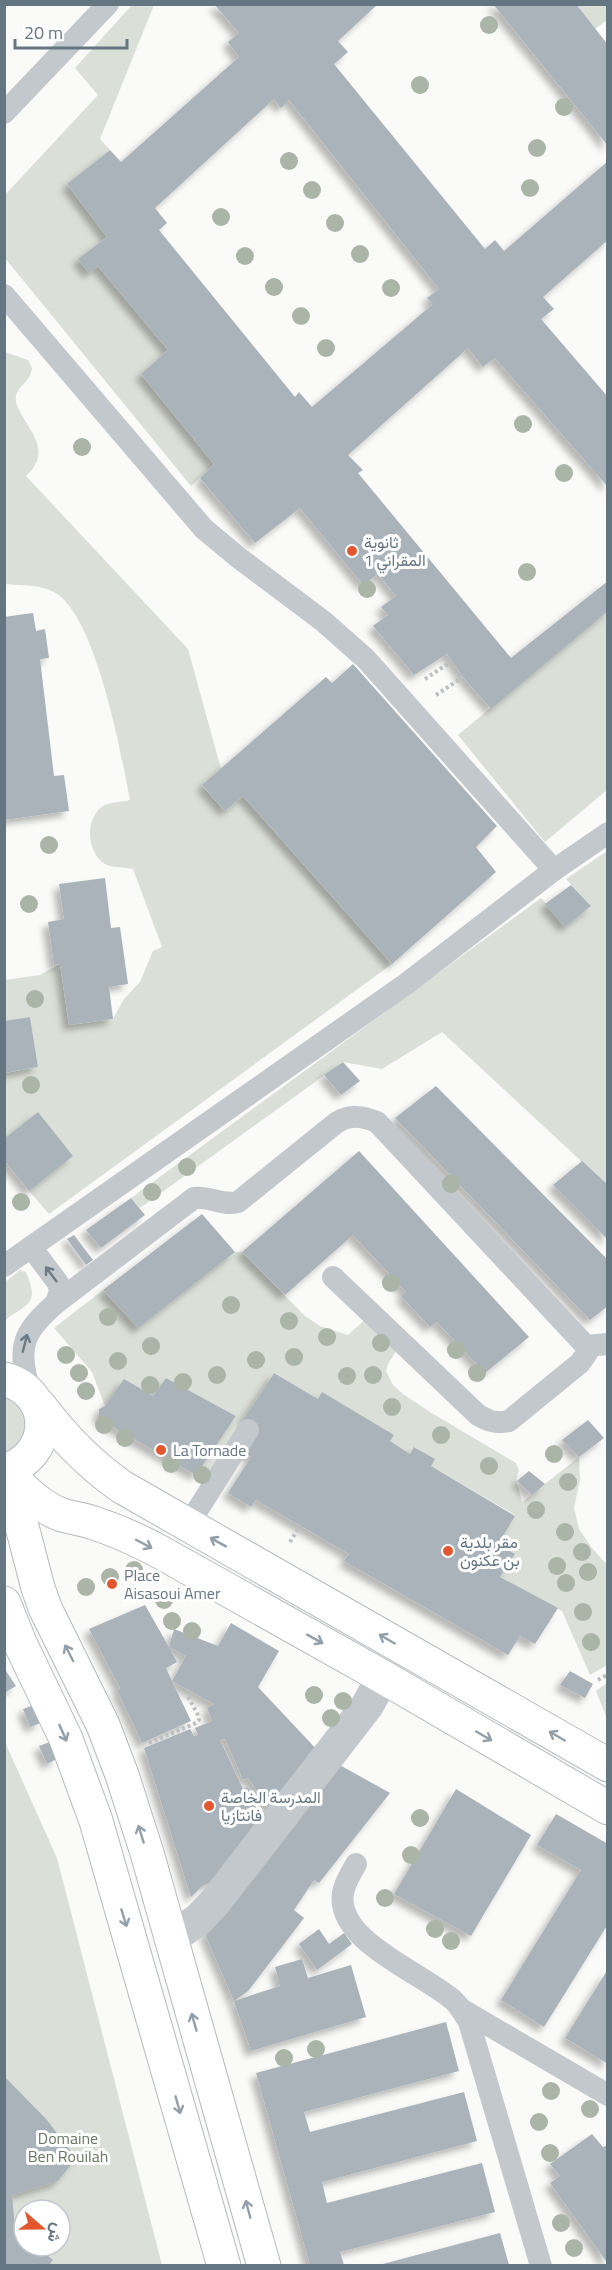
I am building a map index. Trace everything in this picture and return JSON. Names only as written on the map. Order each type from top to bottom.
[{"type":"main road","points":[[5,1472],[28,1458],[37,1447],[42,1434],[42,1419],[17,1387]]},
{"type":"main road","points":[[17,1387],[77,1451],[99,1471],[122,1487],[608,1765]]},
{"type":"main road","points":[[5,1472],[47,1508],[62,1515],[91,1521],[146,1545],[384,1677],[608,1808]]},
{"type":"main road","points":[[5,1472],[20,1515],[46,1610],[93,1703],[122,1775],[147,1853],[264,2265]]},
{"type":"main road","points":[[30,1558],[35,1546],[54,1529],[65,1524],[91,1521]]},
{"type":"main road","points":[[4,1603],[12,1648],[66,1739],[96,1821],[224,2265]]},
{"type":"street","points":[[170,1939],[198,1920],[215,1902],[367,1706],[384,1677]]},
{"type":"lane","points":[[4,113],[108,4]]},
{"type":"lane","points":[[4,295],[204,529],[323,621],[366,659],[554,870]]},
{"type":"lane","points":[[4,1266],[406,984],[554,870],[608,833]]},
{"type":"lane","points":[[17,1387],[22,1352],[28,1332],[36,1321],[56,1303],[194,1198],[203,1197],[227,1205],[238,1202],[336,1123],[345,1117],[355,1116],[377,1122],[597,1345],[509,1421],[489,1422],[478,1415],[333,1277]]},
{"type":"lane","points":[[31,1247],[58,1283],[60,1291],[56,1303]]},
{"type":"lane","points":[[188,1525],[248,1430]]},
{"type":"lane","points":[[356,1864],[342,1895],[346,1917],[354,1929],[369,1943],[452,1999],[470,2022],[542,2265]]},
{"type":"lane","points":[[461,2009],[608,2095]]},
{"type":"path","points":[[418,684],[452,661]]},
{"type":"path","points":[[430,699],[463,676]]},
{"type":"path","points":[[288,1545],[300,1526]]},
{"type":"path","points":[[598,1680],[608,1674]]},
{"type":"path","points":[[143,1746],[196,1723],[199,1717],[187,1695]]},
{"type":"green space","points":[[132,5],[154,5],[100,139],[110,150],[67,184],[107,237],[79,259],[98,266],[168,350],[141,374],[214,464],[191,486],[5,258],[4,196],[98,95],[75,68]]},
{"type":"green space","points":[[576,5],[607,5],[607,20],[595,29]]},
{"type":"green space","points":[[5,352],[28,360],[32,368],[29,377],[16,396],[19,411],[38,446],[35,465],[26,476],[188,649],[221,769],[202,786],[225,811],[243,796],[392,964],[49,1214],[29,1191],[5,1139],[5,1073],[38,1067],[30,1017],[5,1021],[5,980],[40,975],[60,964],[69,1025],[113,1019],[124,999],[140,982],[153,951],[162,947],[133,869],[105,864],[94,852],[91,844],[91,827],[97,812],[103,806],[130,800],[104,687],[82,628],[69,606],[54,592],[36,586],[5,584]]},
{"type":"green space","points":[[607,611],[607,790],[545,842],[458,735]]},
{"type":"green space","points":[[607,851],[607,1185],[442,1032],[382,1069],[343,1062],[140,1208],[131,1198],[541,898],[565,926],[591,906],[566,879]]},
{"type":"green space","points":[[235,1252],[242,1252],[305,1316],[320,1326],[348,1335],[366,1319],[398,1348],[386,1371],[393,1385],[430,1412],[516,1463],[519,1470],[516,1479],[522,1502],[579,1457],[580,1479],[574,1508],[579,1529],[607,1565],[607,1665],[590,1675],[562,1611],[500,1577],[515,1554],[498,1544],[515,1515],[431,1466],[434,1459],[415,1447],[410,1454],[390,1441],[394,1435],[318,1399],[274,1373],[204,1479],[196,1475],[236,1416],[166,1378],[153,1396],[105,1406],[92,1372],[54,1328],[103,1290],[138,1327]]},
{"type":"green space","points":[[20,1270],[26,1272],[32,1297],[26,1305],[5,1320],[5,1282]]},
{"type":"green space","points":[[5,1394],[16,1400],[22,1408],[26,1423],[18,1443],[5,1452]]},
{"type":"green space","points":[[607,1683],[607,1719],[596,1691]]},
{"type":"green space","name":"Domaine Ben Rouilah","points":[[4,1740],[57,1858],[162,2265],[5,2265]]},
{"type":"building","points":[[214,4],[378,4],[338,41],[348,52],[334,64],[485,249],[495,240],[504,251],[608,161],[608,240],[543,297],[554,309],[541,319],[608,397],[608,487],[495,358],[483,367],[468,348],[348,455],[363,470],[358,473],[511,658],[608,581],[608,611],[491,709],[463,677],[447,654],[414,675],[373,626],[388,615],[381,607],[396,596],[378,574],[363,585],[300,508],[255,543],[200,478],[214,464],[141,374],[168,350],[98,266],[89,273],[78,259],[107,237],[67,184],[110,150],[121,162],[239,57],[228,42],[239,33]],"holes":[[[274,99],[281,108],[289,100],[439,289],[427,298],[433,304],[312,407],[299,392],[295,397],[159,230],[167,223],[155,208]]]},
{"type":"building","points":[[493,4],[576,4],[608,45],[608,146]]},
{"type":"building","points":[[33,613],[36,631],[45,629],[49,658],[40,659],[54,776],[64,775],[69,811],[4,820],[4,617]]},
{"type":"building","points":[[353,664],[497,826],[476,847],[496,872],[392,964],[243,796],[225,811],[202,785],[326,677],[332,683]]},
{"type":"building","points":[[105,878],[111,928],[120,927],[128,984],[109,987],[113,1019],[69,1025],[60,964],[54,965],[48,922],[64,919],[59,884]]},
{"type":"building","points":[[571,885],[591,906],[565,927],[545,904]]},
{"type":"building","points":[[30,1017],[38,1067],[4,1073],[4,1021]]},
{"type":"building","points":[[343,1062],[360,1081],[341,1095],[324,1075]]},
{"type":"building","points":[[436,1086],[608,1260],[608,1306],[590,1320],[395,1118]]},
{"type":"building","points":[[38,1112],[73,1156],[29,1191],[4,1160],[4,1139]]},
{"type":"building","points":[[359,1151],[529,1337],[485,1373],[437,1322],[430,1327],[401,1296],[406,1292],[353,1235],[285,1295],[242,1252]]},
{"type":"building","points":[[582,1161],[608,1185],[608,1240],[553,1185]]},
{"type":"building","points":[[131,1198],[145,1215],[101,1248],[86,1230]]},
{"type":"building","points":[[202,1214],[235,1252],[138,1328],[103,1290]]},
{"type":"building","points":[[74,1235],[93,1260],[86,1265],[67,1239]]},
{"type":"building","points":[[274,1373],[318,1399],[322,1392],[394,1435],[390,1441],[410,1454],[414,1447],[435,1459],[431,1466],[515,1516],[498,1544],[515,1554],[500,1577],[558,1608],[535,1644],[520,1636],[508,1655],[344,1561],[349,1554],[256,1500],[251,1507],[228,1493],[251,1457],[243,1452],[258,1428],[243,1420]]},
{"type":"building","points":[[166,1378],[236,1416],[196,1475],[99,1419],[99,1409],[105,1406],[124,1379],[153,1396]]},
{"type":"building","points":[[588,1420],[604,1438],[579,1457],[562,1440]]},
{"type":"building","points":[[529,1471],[545,1484],[532,1495],[517,1481]]},
{"type":"building","points":[[145,1605],[177,1662],[166,1668],[191,1721],[142,1743],[117,1690],[120,1688],[89,1629]]},
{"type":"building","points":[[231,1623],[279,1651],[258,1687],[320,1753],[272,1814],[248,1778],[243,1780],[225,1739],[220,1740],[243,1789],[248,1787],[262,1823],[218,1880],[202,1886],[191,1897],[144,1748],[190,1729],[194,1736],[198,1735],[195,1728],[212,1721],[207,1708],[214,1704],[172,1681],[186,1656],[169,1647],[174,1629],[218,1646]]},
{"type":"building","points":[[4,1668],[16,1686],[4,1693]]},
{"type":"building","points":[[570,1671],[593,1684],[585,1698],[560,1685]]},
{"type":"building","points":[[34,1705],[41,1723],[30,1727],[23,1709]]},
{"type":"building","points":[[50,1742],[57,1759],[47,1764],[39,1746]]},
{"type":"building","points":[[336,1763],[390,1793],[319,1883],[314,1880],[294,1910],[304,1918],[248,1991],[234,2001],[205,1934]]},
{"type":"building","points":[[456,1789],[531,1835],[471,1936],[394,1894]]},
{"type":"building","points":[[556,1814],[608,1844],[608,1924],[544,2027],[501,2000],[581,1870],[537,1845]]},
{"type":"building","points":[[319,1929],[329,1944],[344,1933],[352,1944],[317,1970],[299,1944]]},
{"type":"building","points":[[302,1959],[308,1978],[351,1965],[366,2017],[251,2051],[234,2001],[280,1986],[275,1967]]},
{"type":"building","points":[[608,1969],[608,2064],[565,2038]]},
{"type":"building","points":[[446,2022],[459,2071],[304,2112],[310,2132],[464,2092],[477,2141],[322,2182],[327,2203],[482,2163],[495,2212],[340,2252],[344,2265],[310,2265],[256,2073]]},
{"type":"building","points":[[4,2076],[47,2120],[76,2158],[58,2181],[12,2195],[12,2258],[51,2258],[53,2260],[49,2265],[4,2265]]},
{"type":"building","points":[[592,2134],[603,2147],[608,2145],[608,2264],[550,2183],[560,2176],[550,2164]]},
{"type":"building","points":[[500,2233],[509,2265],[379,2265]]},
{"type":"place","name":"ثانوية المقراني 1","points":[[352,551]]},
{"type":"place","name":"La Tornade","points":[[161,1450]]},
{"type":"place","name":"مقر بلدية بن عكنون","points":[[448,1551]]},
{"type":"place","name":"Place Aisasoui Amer","points":[[112,1584]]},
{"type":"place","name":"المدرسة الخاصة فانتازيا","points":[[209,1806]]}]
